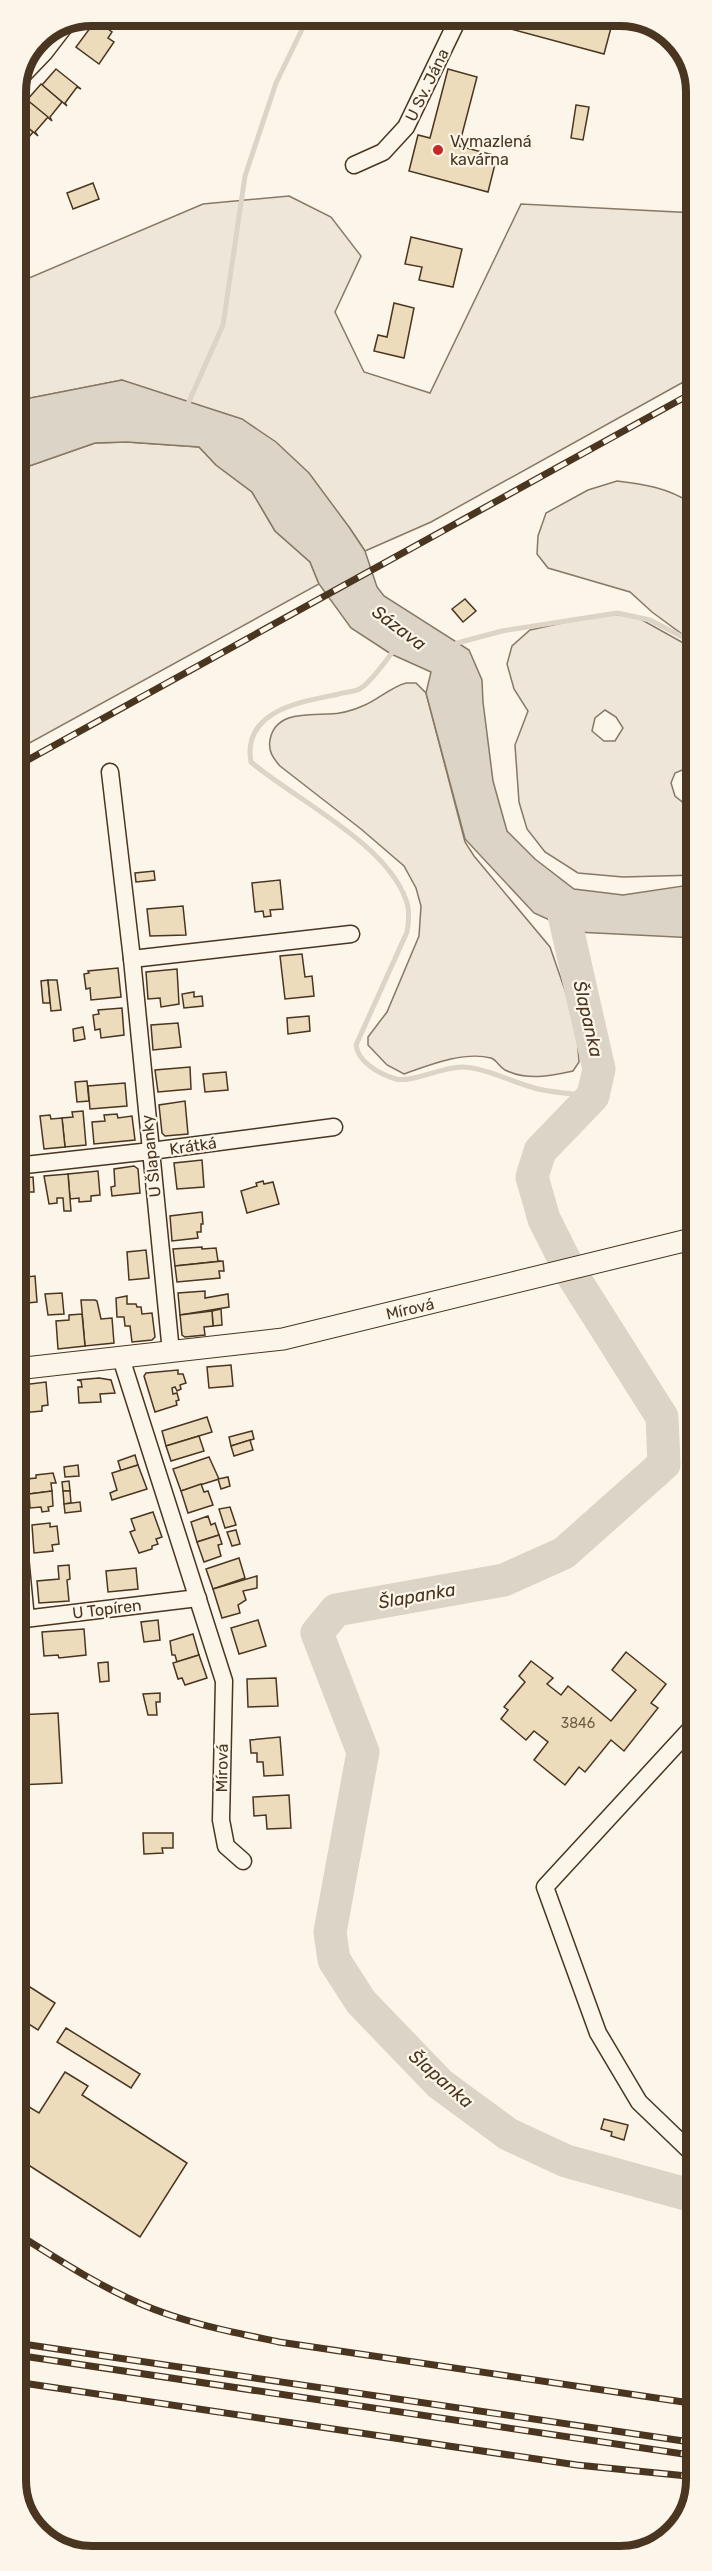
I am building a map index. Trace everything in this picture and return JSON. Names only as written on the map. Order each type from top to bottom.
[{"type":"street","name":"U Sv. Jána","points":[[354,165],[383,152],[406,127],[455,26]]},
{"type":"street","points":[[31,67],[57,36]]},
{"type":"street","name":"U Šlapanky","points":[[110,772],[132,959],[171,1352]]},
{"type":"street","points":[[132,959],[351,934]]},
{"type":"street","name":"Krátká","points":[[26,1165],[334,1127]]},
{"type":"street","name":"Mírová","points":[[26,1368],[283,1339],[686,1241]]},
{"type":"street","name":"Mírová","points":[[121,1358],[224,1681],[221,1820],[226,1846],[243,1861]]},
{"type":"street","name":"U Topíren","points":[[26,1618],[198,1598]]},
{"type":"street","points":[[686,1733],[545,1887],[598,2033],[639,2102],[686,2147]]},
{"type":"shaded area","points":[[289,196],[331,217],[361,256],[335,312],[364,372],[430,393],[521,204],[686,212],[686,381],[431,522],[365,551],[349,527],[122,380],[26,399],[26,279],[203,204]]},
{"type":"shaded area","points":[[127,442],[199,447],[216,465],[252,492],[275,531],[310,562],[319,584],[26,745],[26,467],[95,443]]},
{"type":"shaded area","points":[[617,481],[655,488],[686,500],[686,636],[652,612],[630,592],[548,568],[537,554],[538,536],[546,513],[588,490]]},
{"type":"shaded area","points":[[603,614],[635,616],[686,644],[686,773],[682,770],[675,773],[671,783],[675,796],[686,805],[686,875],[623,877],[578,873],[545,852],[527,829],[519,802],[515,745],[528,711],[514,689],[507,664],[512,646],[530,630]],"holes":[[[605,710],[616,717],[623,728],[615,741],[604,741],[592,731],[595,718]]]},
{"type":"shaded area","points":[[406,683],[416,683],[426,693],[465,842],[474,856],[550,947],[576,1022],[579,1062],[573,1071],[547,1076],[522,1076],[505,1070],[491,1058],[470,1056],[447,1060],[404,1074],[387,1065],[368,1045],[368,1037],[387,1012],[419,936],[421,906],[416,888],[404,866],[361,829],[280,766],[272,754],[270,740],[278,724],[285,720],[301,715],[332,714],[361,707]]},
{"type":"water","name":"Sázava","points":[[122,380],[242,419],[276,442],[309,473],[349,527],[365,551],[377,587],[384,596],[469,650],[482,680],[493,781],[507,831],[535,859],[574,889],[623,895],[686,886],[686,938],[576,932],[534,913],[465,839],[426,693],[431,672],[391,654],[351,628],[319,584],[310,562],[275,531],[252,492],[216,465],[199,447],[127,442],[95,443],[26,467],[26,399]]},
{"type":"building","points":[[92,26],[104,26],[112,32],[108,38],[114,42],[99,64],[76,47]]},
{"type":"building","points":[[499,26],[611,26],[604,54]]},
{"type":"building","points":[[56,69],[81,89],[77,87],[65,103],[67,106],[42,85]]},
{"type":"building","points":[[448,69],[477,77],[459,146],[497,156],[488,192],[409,171],[418,135],[430,138]]},
{"type":"building","points":[[41,84],[62,102],[50,117],[52,121],[27,100]]},
{"type":"building","points":[[26,99],[48,117],[35,132],[38,136],[26,126]]},
{"type":"building","points":[[576,105],[589,107],[583,140],[571,138]]},
{"type":"building","points":[[26,126],[33,132],[26,141]]},
{"type":"building","points":[[93,183],[99,199],[73,209],[67,193]]},
{"type":"building","points":[[411,237],[462,249],[453,287],[419,280],[422,267],[405,264]]},
{"type":"building","points":[[394,303],[414,308],[404,358],[374,351],[378,335],[387,337]]},
{"type":"building","points":[[465,599],[476,611],[463,622],[452,609]]},
{"type":"building","points":[[154,871],[155,880],[136,882],[135,873]]},
{"type":"building","points":[[280,880],[283,909],[270,910],[271,916],[264,917],[263,911],[255,912],[252,883]]},
{"type":"building","points":[[183,906],[186,935],[150,936],[147,909]]},
{"type":"building","points":[[302,954],[305,977],[312,976],[314,996],[285,999],[280,956]]},
{"type":"building","points":[[118,968],[121,997],[91,1000],[90,988],[86,989],[84,974],[89,973],[88,971]]},
{"type":"building","points":[[177,969],[179,1004],[161,1007],[160,998],[148,999],[146,972]]},
{"type":"building","points":[[48,980],[50,1003],[43,1003],[41,981]]},
{"type":"building","points":[[48,980],[57,980],[61,1010],[51,1011]]},
{"type":"building","points":[[194,992],[194,997],[202,996],[203,1006],[184,1008],[182,994]]},
{"type":"building","points":[[122,1008],[124,1035],[101,1038],[100,1029],[95,1030],[93,1015],[99,1014],[98,1010]]},
{"type":"building","points":[[309,1016],[310,1031],[288,1034],[287,1018]]},
{"type":"building","points":[[178,1023],[181,1047],[153,1050],[151,1025]]},
{"type":"building","points":[[83,1027],[85,1039],[74,1041],[73,1029]]},
{"type":"building","points":[[27,1045],[29,1057],[26,1057]]},
{"type":"building","points":[[190,1067],[191,1089],[158,1092],[155,1070]]},
{"type":"building","points":[[226,1072],[228,1090],[205,1092],[203,1074]]},
{"type":"building","points":[[87,1081],[89,1101],[77,1102],[75,1082]]},
{"type":"building","points":[[125,1083],[127,1106],[90,1109],[88,1086]]},
{"type":"building","points":[[185,1101],[188,1134],[165,1136],[162,1133],[159,1105]]},
{"type":"building","points":[[83,1111],[86,1145],[65,1147],[62,1118],[73,1117],[72,1112]]},
{"type":"building","points":[[117,1114],[118,1118],[132,1116],[135,1140],[94,1144],[92,1122],[105,1121],[104,1115]]},
{"type":"building","points":[[50,1115],[51,1119],[62,1118],[65,1147],[44,1149],[40,1116]]},
{"type":"building","points":[[202,1160],[204,1187],[177,1189],[174,1163]]},
{"type":"building","points":[[134,1166],[138,1169],[140,1193],[112,1196],[111,1187],[115,1186],[114,1169]]},
{"type":"building","points":[[98,1171],[100,1195],[91,1196],[91,1201],[79,1202],[79,1198],[70,1199],[68,1174]]},
{"type":"building","points":[[68,1174],[71,1211],[64,1211],[63,1198],[57,1198],[57,1203],[49,1204],[44,1176]]},
{"type":"building","points":[[33,1177],[34,1192],[26,1192],[26,1178]]},
{"type":"building","points":[[263,1181],[264,1184],[273,1182],[279,1204],[247,1213],[241,1191],[257,1186],[256,1183]]},
{"type":"building","points":[[202,1212],[203,1224],[201,1224],[201,1232],[197,1232],[198,1238],[172,1241],[170,1216]]},
{"type":"building","points":[[202,1247],[202,1249],[216,1248],[218,1261],[221,1261],[175,1266],[173,1249]]},
{"type":"building","points":[[146,1250],[149,1278],[129,1280],[127,1252]]},
{"type":"building","points":[[223,1261],[224,1271],[219,1271],[220,1278],[177,1282],[175,1266]]},
{"type":"building","points":[[26,1274],[27,1277],[35,1276],[37,1302],[26,1303]]},
{"type":"building","points":[[205,1291],[205,1298],[228,1294],[229,1307],[180,1315],[178,1293]]},
{"type":"building","points":[[62,1293],[64,1314],[48,1315],[45,1294]]},
{"type":"building","points":[[127,1296],[127,1304],[136,1304],[137,1307],[141,1307],[142,1314],[152,1313],[155,1337],[152,1340],[132,1342],[130,1326],[125,1326],[124,1317],[117,1317],[116,1298]]},
{"type":"building","points":[[81,1300],[97,1301],[101,1319],[112,1318],[114,1343],[85,1346]]},
{"type":"building","points":[[221,1309],[222,1325],[213,1326],[212,1311]]},
{"type":"building","points":[[212,1311],[213,1326],[204,1327],[205,1335],[185,1337],[182,1335],[180,1315]]},
{"type":"building","points":[[82,1314],[85,1346],[58,1349],[56,1321],[69,1320],[69,1315]]},
{"type":"building","points":[[231,1365],[233,1386],[209,1388],[207,1367]]},
{"type":"building","points":[[178,1370],[178,1374],[183,1374],[186,1383],[180,1385],[181,1389],[177,1391],[175,1387],[172,1388],[173,1394],[177,1393],[179,1400],[176,1401],[177,1405],[155,1412],[144,1376],[146,1373]]},
{"type":"building","points":[[99,1378],[111,1380],[115,1393],[100,1394],[101,1402],[79,1403],[78,1387],[82,1387],[81,1381],[77,1380]]},
{"type":"building","points":[[46,1382],[48,1405],[42,1406],[42,1411],[26,1413],[26,1384]]},
{"type":"building","points":[[207,1417],[212,1432],[166,1446],[162,1431]]},
{"type":"building","points":[[252,1431],[254,1439],[231,1446],[229,1437]]},
{"type":"building","points":[[199,1436],[204,1451],[171,1461],[166,1446]]},
{"type":"building","points":[[250,1440],[253,1450],[234,1456],[231,1446]]},
{"type":"building","points":[[135,1455],[138,1465],[121,1471],[118,1461]]},
{"type":"building","points":[[209,1457],[219,1479],[181,1491],[173,1469]]},
{"type":"building","points":[[78,1465],[79,1476],[65,1477],[64,1467]]},
{"type":"building","points":[[138,1465],[147,1489],[112,1500],[110,1493],[117,1490],[112,1473]]},
{"type":"building","points":[[53,1473],[56,1483],[51,1483],[52,1491],[29,1494],[27,1479],[36,1478],[36,1475]]},
{"type":"building","points":[[228,1477],[230,1486],[221,1489],[218,1479]]},
{"type":"building","points":[[69,1481],[70,1491],[63,1491],[62,1482]]},
{"type":"building","points":[[201,1484],[204,1492],[208,1491],[213,1505],[188,1513],[181,1491]]},
{"type":"building","points":[[52,1491],[53,1506],[48,1507],[49,1511],[42,1512],[41,1507],[30,1508],[29,1494]]},
{"type":"building","points":[[63,1491],[70,1491],[71,1503],[64,1504]]},
{"type":"building","points":[[80,1502],[81,1511],[65,1513],[64,1504]]},
{"type":"building","points":[[230,1507],[236,1525],[225,1528],[219,1509]]},
{"type":"building","points":[[153,1512],[162,1537],[156,1539],[158,1544],[152,1546],[152,1549],[139,1553],[130,1532],[135,1530],[131,1519]]},
{"type":"building","points":[[208,1516],[211,1525],[215,1523],[219,1535],[197,1542],[191,1522]]},
{"type":"building","points":[[50,1523],[50,1527],[57,1526],[59,1544],[52,1545],[53,1551],[34,1553],[32,1525]]},
{"type":"building","points":[[236,1530],[240,1544],[232,1546],[227,1532]]},
{"type":"building","points":[[219,1535],[222,1544],[218,1545],[221,1556],[204,1562],[197,1542]]},
{"type":"building","points":[[239,1558],[245,1578],[213,1589],[206,1569]]},
{"type":"building","points":[[69,1565],[70,1579],[67,1580],[69,1601],[39,1603],[37,1581],[59,1579],[58,1566]]},
{"type":"building","points":[[136,1568],[138,1589],[108,1592],[106,1571]]},
{"type":"building","points":[[257,1576],[257,1588],[243,1591],[246,1600],[238,1605],[240,1613],[222,1618],[213,1589]]},
{"type":"building","points":[[158,1620],[160,1640],[144,1642],[141,1622]]},
{"type":"building","points":[[258,1620],[266,1646],[239,1654],[231,1628]]},
{"type":"building","points":[[84,1629],[86,1655],[59,1658],[58,1655],[44,1656],[42,1632]]},
{"type":"building","points":[[193,1634],[199,1655],[177,1662],[175,1655],[172,1655],[170,1641]]},
{"type":"building","points":[[626,1652],[666,1684],[651,1703],[658,1708],[624,1751],[611,1740],[585,1772],[579,1767],[565,1785],[534,1760],[548,1742],[534,1731],[526,1740],[501,1719],[508,1710],[504,1707],[525,1682],[519,1676],[531,1661],[553,1678],[547,1684],[561,1695],[568,1686],[611,1721],[636,1690],[612,1670]]},
{"type":"building","points":[[199,1655],[207,1678],[185,1685],[182,1678],[178,1679],[173,1663]]},
{"type":"building","points":[[108,1662],[109,1681],[100,1682],[98,1663]]},
{"type":"building","points":[[276,1678],[278,1706],[248,1707],[247,1679]]},
{"type":"building","points":[[160,1693],[160,1702],[156,1702],[157,1715],[148,1715],[143,1694]]},
{"type":"building","points":[[58,1713],[62,1783],[26,1785],[26,1715]]},
{"type":"building","points":[[280,1737],[283,1775],[264,1776],[263,1762],[257,1762],[257,1753],[251,1753],[250,1740]]},
{"type":"building","points":[[289,1795],[291,1828],[267,1829],[266,1815],[254,1816],[253,1797]]},
{"type":"building","points":[[143,1833],[173,1833],[173,1848],[162,1848],[163,1853],[144,1854]]},
{"type":"building","points":[[26,1984],[55,2003],[38,2030],[26,2022]]},
{"type":"building","points":[[66,2028],[140,2074],[131,2088],[57,2042]]},
{"type":"building","points":[[65,2072],[88,2086],[82,2095],[187,2163],[140,2237],[26,2163],[26,2105],[39,2113]]},
{"type":"building","points":[[604,2119],[628,2125],[624,2140],[611,2136],[612,2132],[601,2129]]},
{"type":"waterway","points":[[187,406],[223,325],[245,176],[276,83],[304,26]]},
{"type":"waterway","points":[[454,646],[457,643],[502,631],[617,613],[650,620],[686,639]]},
{"type":"waterway","name":"Sázava","points":[[395,649],[361,688],[292,705],[277,712],[265,720],[256,731],[251,744],[251,762],[360,841],[380,860],[395,879],[406,900],[409,916],[407,932],[356,1045],[358,1051],[370,1066],[396,1079],[410,1079],[463,1067],[483,1070],[538,1089],[593,1096]]},
{"type":"waterway","name":"Šlapanka","points":[[564,915],[599,1069],[593,1096],[540,1151],[532,1177],[544,1219],[571,1273],[662,1417],[664,1464],[564,1553],[504,1580],[336,1610],[317,1633],[363,1752],[330,1932],[334,1960],[361,2002],[440,2084],[508,2134],[566,2161],[686,2194]]},
{"type":"railway","points":[[26,761],[686,397]]},
{"type":"railway","points":[[26,2239],[125,2297],[175,2317],[209,2326],[279,2342],[686,2402]]},
{"type":"railway","points":[[26,2344],[686,2441]]},
{"type":"railway","points":[[26,2356],[686,2454]]},
{"type":"railway","points":[[26,2383],[577,2465],[686,2476]]},
{"type":"place","name":"Vymazlená kavárna","points":[[438,150]]}]
